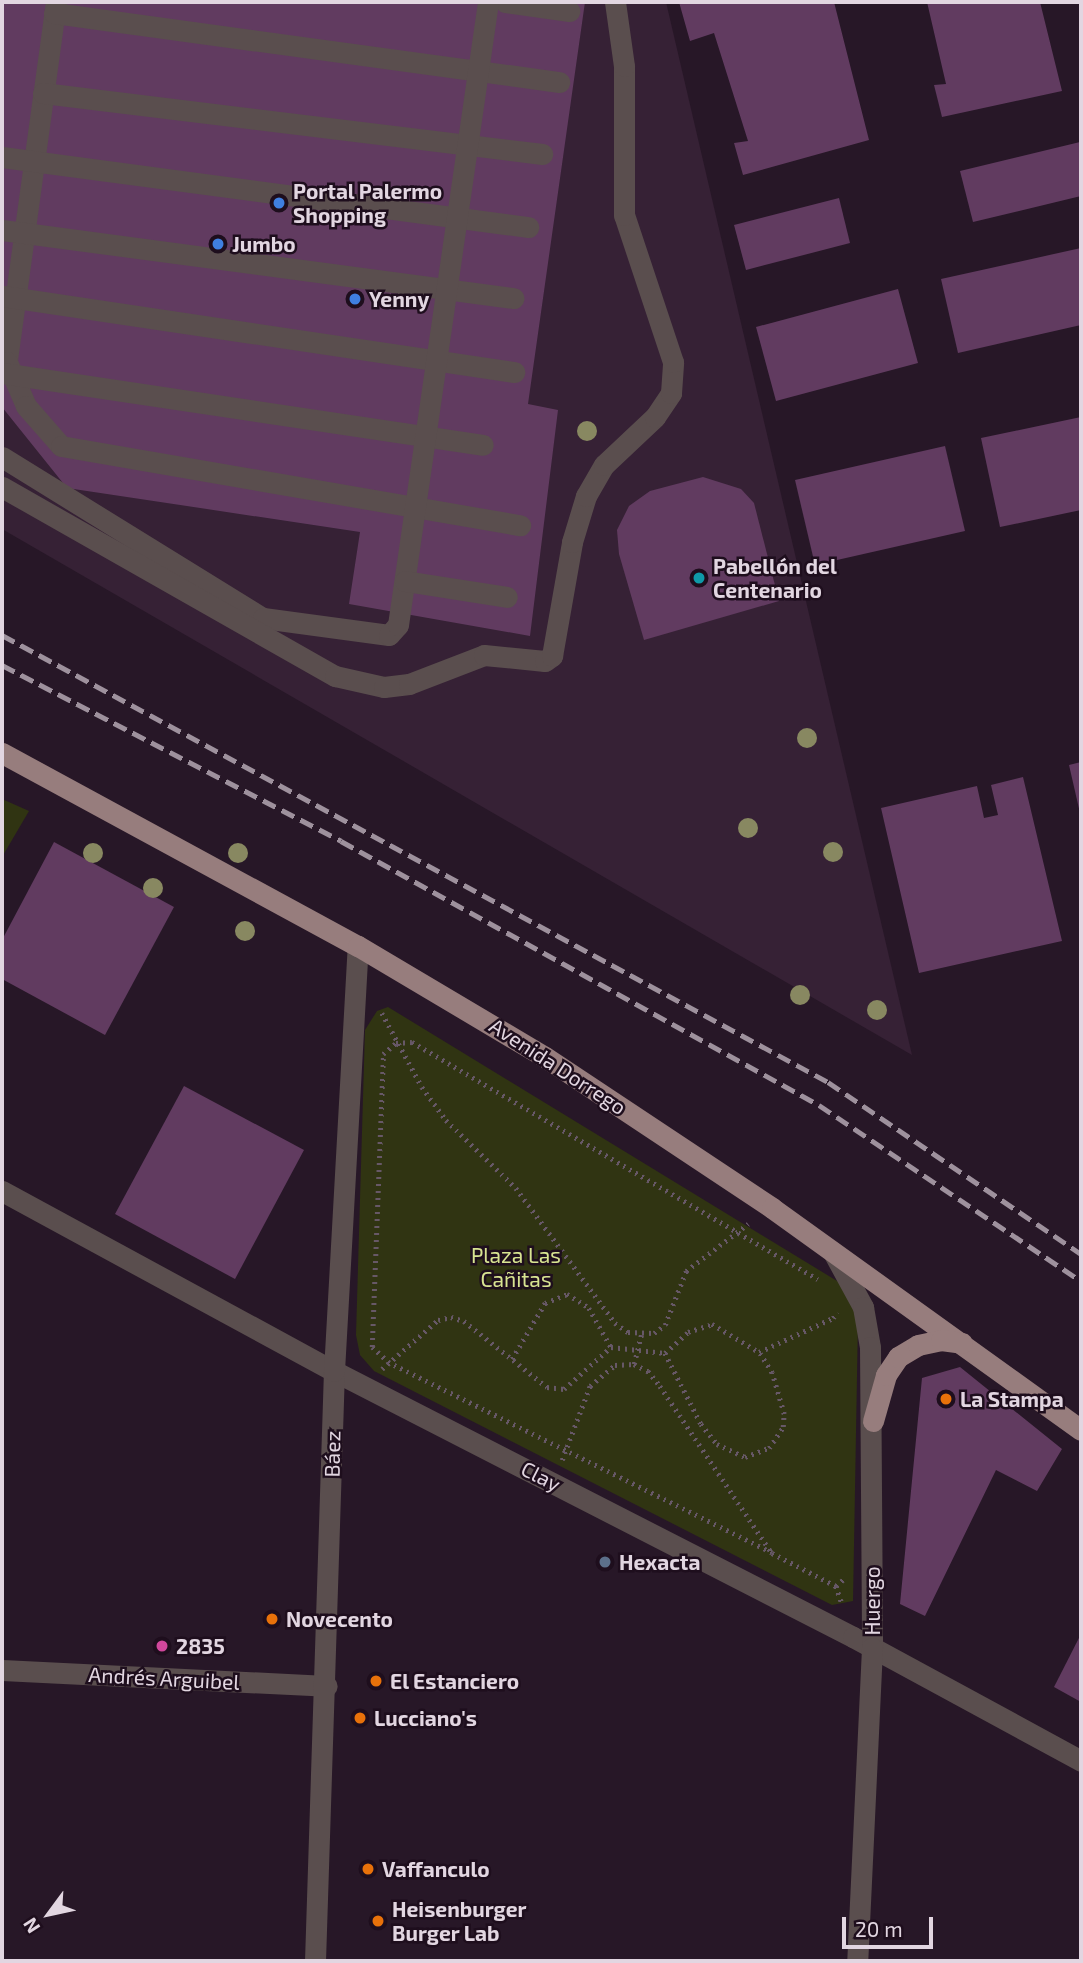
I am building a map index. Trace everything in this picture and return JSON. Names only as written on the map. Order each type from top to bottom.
[{"type":"main road","name":"Avenida Dorrego","points":[[2,753],[358,946],[545,1057],[772,1208],[964,1343],[1081,1430]]},
{"type":"main road","points":[[873,1421],[886,1375],[898,1357],[918,1345],[941,1340],[964,1343]]},
{"type":"street","points":[[2,457],[263,618],[389,635],[398,625],[404,587],[423,435],[488,2]]},
{"type":"street","points":[[505,2],[569,11]]},
{"type":"street","points":[[2,487],[335,676],[384,687],[409,684],[484,655],[545,662],[552,656],[572,542],[586,496],[604,464],[655,417],[670,393],[673,362],[624,215],[624,66],[615,2]]},
{"type":"street","points":[[520,525],[61,446],[26,406],[6,373],[9,296],[25,233],[55,7],[559,82]]},
{"type":"street","points":[[44,93],[467,142],[542,154]]},
{"type":"street","points":[[2,157],[456,215],[528,227]]},
{"type":"street","points":[[2,230],[513,298]]},
{"type":"street","points":[[9,296],[514,372]]},
{"type":"street","points":[[6,373],[483,445]]},
{"type":"street","points":[[404,587],[507,597]]},
{"type":"street","name":"Báez","points":[[315,1961],[327,1686],[334,1371],[358,946]]},
{"type":"street","name":"Clay","points":[[2,1191],[334,1371],[853,1637],[1081,1761]]},
{"type":"street","name":"Huergo","points":[[832,1250],[863,1307],[870,1346],[873,1421],[872,1648],[858,1961]]},
{"type":"street","name":"Andrés Arguibel","points":[[2,1670],[327,1686]]},
{"type":"path","points":[[380,1009],[396,1043],[446,1120],[516,1188],[615,1323],[641,1335],[664,1325],[686,1271],[772,1208]]},
{"type":"path","points":[[828,1286],[412,1042],[396,1043],[383,1054],[372,1347],[389,1363],[836,1586],[853,1637]]},
{"type":"path","points":[[512,1359],[545,1303],[567,1294],[589,1308],[611,1348]]},
{"type":"path","points":[[760,1352],[833,1318],[843,1304],[844,1323]]},
{"type":"path","points":[[363,1386],[438,1320],[451,1317],[464,1321],[547,1387],[564,1389],[611,1348],[665,1353],[688,1332],[712,1324],[760,1352],[772,1373],[784,1414],[783,1427],[769,1448],[745,1457],[718,1444],[701,1424],[665,1353]]},
{"type":"path","points":[[634,1364],[641,1335]]},
{"type":"path","points":[[552,1481],[567,1450],[590,1386],[615,1365],[634,1364],[648,1371],[660,1386],[772,1553]]},
{"type":"path","points":[[836,1586],[845,1580],[845,1566]]},
{"type":"shaded area","points":[[2,2],[666,2],[912,1055],[2,529]]},
{"type":"green space","points":[[2,799],[29,811],[2,857]]},
{"type":"green space","name":"Plaza Las Cañitas","points":[[388,1007],[842,1284],[858,1320],[853,1601],[832,1605],[374,1371],[360,1355],[356,1335],[365,1030],[377,1011]]},
{"type":"building","name":"Portal Palermo Shopping","points":[[2,2],[585,2],[528,404],[558,410],[530,636],[349,604],[360,532],[67,488],[2,407]]},
{"type":"building","points":[[679,2],[834,2],[869,140],[743,175],[734,143],[748,141],[714,33],[690,41]]},
{"type":"building","points":[[927,2],[1040,2],[1062,91],[942,117],[934,85],[946,84]]},
{"type":"building","points":[[1080,142],[1081,196],[973,222],[960,171]]},
{"type":"building","points":[[839,198],[850,243],[746,270],[734,225]]},
{"type":"building","points":[[1081,248],[1081,325],[958,353],[941,279]]},
{"type":"building","points":[[898,289],[918,363],[776,401],[756,327]]},
{"type":"building","points":[[1081,417],[1081,510],[1000,527],[981,438]]},
{"type":"building","points":[[945,446],[965,531],[815,565],[795,480]]},
{"type":"building","name":"Pabellón del Centenario","points":[[703,477],[741,489],[754,503],[779,601],[644,640],[619,554],[617,530],[629,506],[650,491]]},
{"type":"building","points":[[1081,762],[1081,813],[1080,813],[1069,765]]},
{"type":"building","points":[[1023,777],[1062,941],[919,973],[881,808],[977,786],[984,818],[998,815],[991,785]]},
{"type":"building","points":[[54,842],[174,907],[105,1035],[2,979],[2,940]]},
{"type":"building","points":[[184,1086],[304,1150],[235,1279],[115,1214]]},
{"type":"building","points":[[960,1367],[1062,1449],[1037,1491],[996,1470],[925,1616],[900,1604],[922,1378]]},
{"type":"building","points":[[1081,1634],[1081,1702],[1054,1687]]},
{"type":"railway","points":[[2,635],[828,1082],[1081,1254]]},
{"type":"railway","points":[[2,665],[341,841],[819,1105],[1081,1281]]},
{"type":"place","name":"Portal Palermo Shopping","points":[[279,203]]},
{"type":"place","name":"Jumbo","points":[[218,244]]},
{"type":"place","name":"Yenny","points":[[355,299]]},
{"type":"place","name":"Pabellón del Centenario","points":[[699,578]]},
{"type":"place","name":"La Stampa","points":[[946,1399]]},
{"type":"place","name":"Hexacta","points":[[605,1562]]},
{"type":"place","name":"Novecento","points":[[272,1619]]},
{"type":"place","name":"2835","points":[[162,1646]]},
{"type":"place","name":"El Estanciero","points":[[376,1681]]},
{"type":"place","name":"Lucciano's","points":[[360,1718]]},
{"type":"place","name":"Vaffanculo","points":[[368,1869]]},
{"type":"place","name":"Heisenburger Burger Lab","points":[[378,1921]]}]
